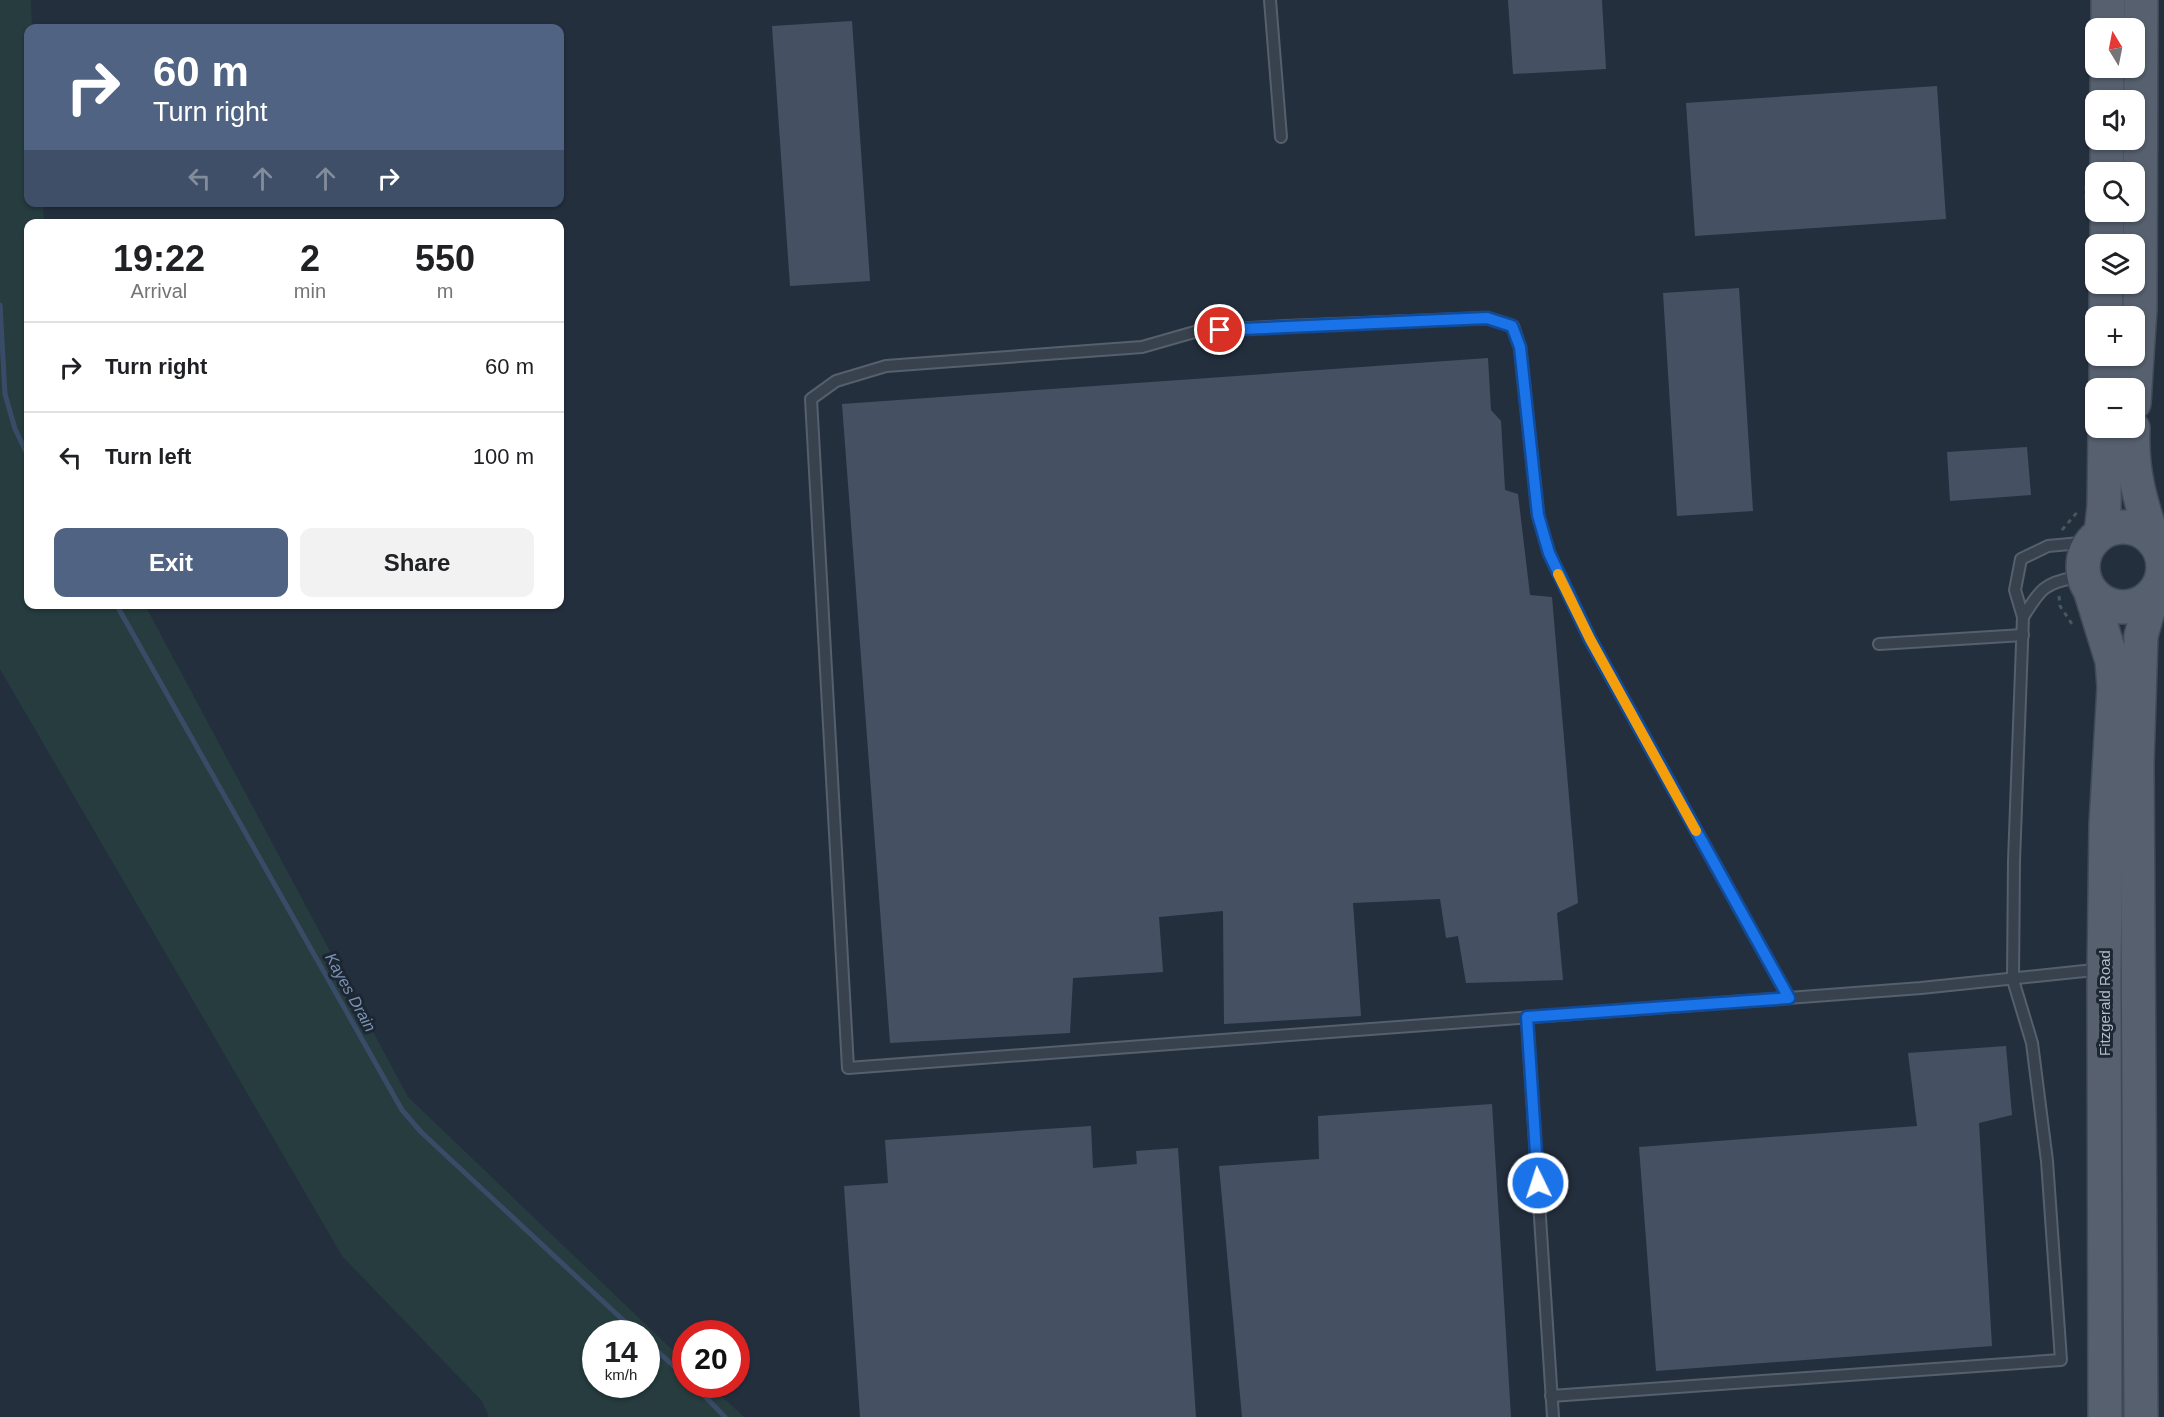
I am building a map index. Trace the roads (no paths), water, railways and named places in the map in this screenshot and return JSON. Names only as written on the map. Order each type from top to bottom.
[{"type":"main road","points":[[2108,0],[2108,18]]},
{"type":"main road","points":[[2136,378],[2140,309],[2141,0]]},
{"type":"main road","points":[[2096,538],[2104,507],[2105,438]]},
{"type":"main road","points":[[2133,438],[2132,452],[2138,496],[2153,540],[2160,550],[2163,574],[2152,596],[2141,604],[2128,608],[2114,607],[2101,602],[2089,590],[2083,576],[2082,564],[2085,552],[2096,538],[2111,528],[2122,527],[2134,528],[2153,540]]},
{"type":"main road","name":"Fitzgerald Road","points":[[2089,590],[2112,661],[2114,687],[2106,824],[2104,973],[2105,1417]]},
{"type":"main road","points":[[2141,1417],[2137,764],[2141,636],[2152,596]]},
{"type":"lane","points":[[1270,0],[1281,137]]},
{"type":"lane","points":[[1789,998],[1590,639],[1549,553],[1538,515],[1520,347],[1512,326],[1487,318],[1197,331],[1142,347],[886,366],[836,381],[811,399],[848,1068],[1789,998],[2013,980],[2094,970],[2104,973]]},
{"type":"lane","points":[[1551,1396],[2061,1360],[2047,1161],[2032,1043],[2013,980],[2014,861],[2024,617],[2015,590],[2021,559],[2048,546],[2096,538]]},
{"type":"lane","points":[[2024,617],[2036,596],[2054,581],[2073,578],[2089,590]]},
{"type":"lane","points":[[1879,644],[2023,635]]},
{"type":"lane","points":[[1527,1017],[1553,1417]]},
{"type":"waterway","name":"Kayes Drain","points":[[0,305],[5,394],[15,429],[24,448]]},
{"type":"waterway","name":"Kayes Drain","points":[[119,609],[402,1110],[421,1132],[623,1320]]},
{"type":"waterway","name":"Kayes Drain","points":[[660,1354],[672,1364]]},
{"type":"waterway","name":"Kayes Drain","points":[[707,1398],[725,1417]]}]
